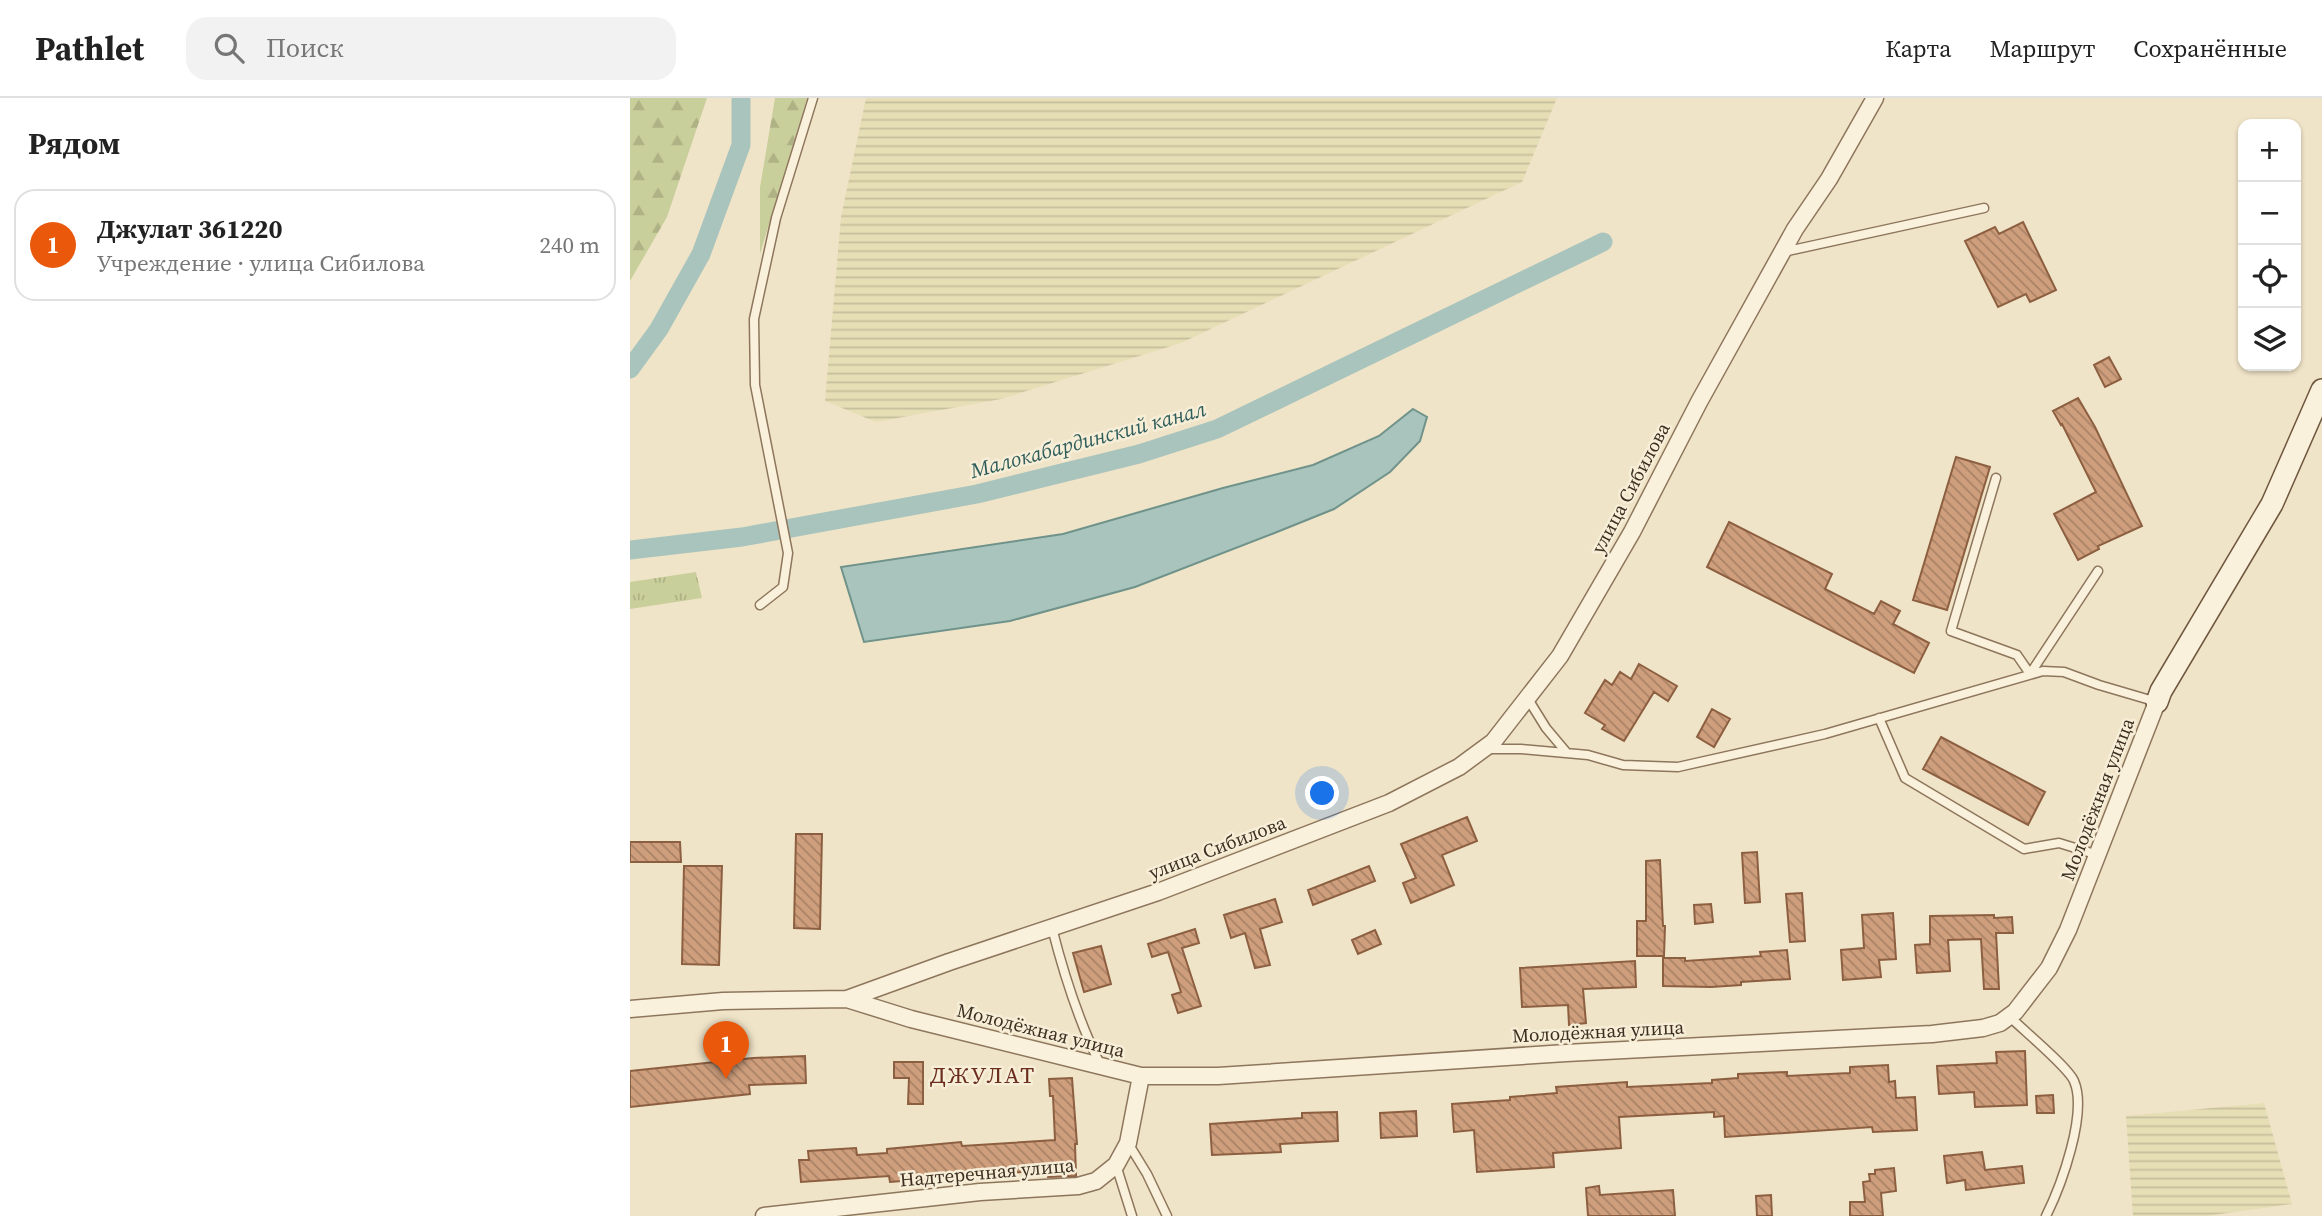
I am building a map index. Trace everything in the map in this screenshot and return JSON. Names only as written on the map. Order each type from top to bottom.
[{"type":"street","name":"улица Сибилова","points":[[630,1009],[723,1002],[847,999],[1158,892],[1389,803],[1459,767],[1483,750],[1493,742],[1560,656],[1632,531],[1699,402],[1795,229],[1829,179],[1875,98]]},
{"type":"street","points":[[2157,702],[2272,504],[2322,390]]},
{"type":"street","name":"Молодёжная улица","points":[[847,999],[911,1019],[1141,1076],[1218,1076],[1566,1053],[1932,1034],[1983,1028],[2000,1023],[2009,1016],[2032,992],[2049,968],[2068,930],[2157,702]]},
{"type":"street","name":"Надтеречная улица","points":[[764,1216],[980,1192],[1078,1186],[1096,1181],[1116,1165],[1128,1143],[1141,1076]]},
{"type":"lane","points":[[760,605],[783,587],[788,554],[755,385],[754,319],[776,218],[813,98]]},
{"type":"lane","points":[[1783,252],[1984,208]]},
{"type":"lane","points":[[1996,478],[1951,631],[2017,655],[2029,674]]},
{"type":"lane","points":[[2029,674],[2098,571]]},
{"type":"lane","points":[[1483,750],[1521,749],[1567,753],[1588,755],[1623,765],[1678,767],[1825,734],[2043,671],[2064,672],[2157,702]]},
{"type":"lane","points":[[1528,699],[1546,728],[1567,753]]},
{"type":"lane","points":[[1878,718],[1905,778],[2024,849],[2059,843],[2098,855]]},
{"type":"lane","points":[[1052,928],[1082,1028],[1101,1067]]},
{"type":"lane","points":[[2009,1016],[2074,1080],[2079,1103],[2073,1139],[2059,1190],[2046,1216]]},
{"type":"lane","points":[[1128,1143],[1147,1174],[1167,1216]]},
{"type":"lane","points":[[1116,1165],[1132,1216]]},
{"type":"shaded area","points":[[866,98],[1557,98],[1522,182],[1181,343],[1001,399],[876,422],[825,401],[841,217]]},
{"type":"shaded area","points":[[2264,1103],[2292,1204],[2206,1216],[2133,1216],[2126,1116]]},
{"type":"green space","points":[[630,98],[707,98],[667,217],[630,281]]},
{"type":"green space","points":[[775,98],[807,98],[760,254],[760,187]]},
{"type":"green space","points":[[696,572],[702,598],[630,609],[630,582]]},
{"type":"water","points":[[1413,409],[1427,417],[1420,441],[1390,472],[1334,509],[1135,587],[1010,621],[864,642],[841,567],[1063,534],[1313,465],[1379,436]]},
{"type":"building","points":[[2023,222],[2056,290],[2030,302],[2026,294],[1998,307],[1965,241],[1995,227],[1999,234]]},
{"type":"building","points":[[2109,357],[2121,379],[2105,387],[2094,365]]},
{"type":"building","points":[[2078,398],[2095,427],[2142,526],[2098,546],[2099,549],[2078,560],[2054,514],[2096,492],[2053,411]]},
{"type":"building","points":[[1956,457],[1990,467],[1947,610],[1913,600]]},
{"type":"building","points":[[1729,522],[1832,574],[1825,589],[1874,614],[1881,601],[1900,611],[1893,624],[1929,643],[1914,673],[1707,567]]},
{"type":"building","points":[[1639,664],[1677,686],[1668,701],[1654,692],[1624,741],[1602,729],[1605,725],[1585,713],[1605,680],[1612,685],[1620,672],[1631,679]]},
{"type":"building","points":[[1712,709],[1730,719],[1714,747],[1697,737]]},
{"type":"building","points":[[1941,737],[2045,792],[2028,825],[1923,769]]},
{"type":"building","points":[[1467,817],[1477,841],[1442,855],[1454,885],[1411,903],[1403,883],[1416,878],[1401,844]]},
{"type":"building","points":[[796,834],[822,834],[820,929],[794,928]]},
{"type":"building","points":[[630,842],[680,842],[681,862],[630,862]]},
{"type":"building","points":[[1757,852],[1760,902],[1745,903],[1742,853]]},
{"type":"building","points":[[1660,860],[1665,926],[1664,956],[1637,956],[1637,921],[1646,921],[1646,861]]},
{"type":"building","points":[[684,866],[722,866],[719,965],[682,964]]},
{"type":"building","points":[[1369,866],[1375,881],[1313,905],[1308,890]]},
{"type":"building","points":[[1802,893],[1805,941],[1790,942],[1786,894]]},
{"type":"building","points":[[1275,899],[1282,922],[1260,929],[1270,965],[1255,968],[1245,933],[1231,938],[1224,915]]},
{"type":"building","points":[[1711,904],[1713,922],[1695,924],[1694,905]]},
{"type":"building","points":[[1893,913],[1896,959],[1879,960],[1881,977],[1843,980],[1841,950],[1864,948],[1862,915]]},
{"type":"building","points":[[1994,915],[1994,918],[2012,917],[2013,933],[1996,933],[1999,989],[1984,989],[1981,939],[1948,940],[1950,971],[1917,973],[1915,945],[1930,944],[1930,916]]},
{"type":"building","points":[[1195,929],[1199,943],[1182,948],[1201,1006],[1178,1013],[1172,995],[1181,992],[1168,952],[1152,957],[1148,944]]},
{"type":"building","points":[[1375,930],[1381,944],[1358,954],[1352,940]]},
{"type":"building","points":[[1101,946],[1111,984],[1084,992],[1073,953]]},
{"type":"building","points":[[1787,950],[1790,979],[1711,987],[1663,986],[1663,958],[1685,958],[1685,961],[1761,956],[1760,952]]},
{"type":"building","points":[[1635,961],[1636,987],[1583,989],[1586,1023],[1569,1025],[1568,1005],[1522,1007],[1520,968]]},
{"type":"building","points":[[2025,1051],[2027,1105],[1975,1107],[1974,1092],[1939,1094],[1937,1066],[1997,1063],[1996,1052]]},
{"type":"building","points":[[805,1056],[806,1083],[749,1085],[750,1094],[630,1107],[630,1071],[753,1058]]},
{"type":"building","points":[[894,1062],[923,1062],[923,1104],[908,1104],[909,1078],[894,1078]]},
{"type":"building","points":[[1888,1065],[1889,1082],[1895,1081],[1896,1098],[1915,1097],[1917,1130],[1873,1132],[1872,1127],[1725,1137],[1724,1116],[1714,1117],[1714,1112],[1619,1117],[1621,1148],[1553,1153],[1554,1167],[1477,1172],[1474,1130],[1454,1132],[1452,1104],[1557,1093],[1556,1087],[1627,1082],[1627,1087],[1712,1083],[1712,1080],[1738,1078],[1738,1074],[1787,1072],[1787,1076],[1850,1073],[1850,1067]]},
{"type":"building","points":[[1072,1078],[1077,1144],[1076,1176],[1048,1177],[1048,1170],[890,1182],[889,1176],[801,1182],[799,1160],[809,1160],[808,1151],[856,1148],[857,1155],[887,1153],[887,1149],[961,1142],[962,1146],[1055,1140],[1053,1096],[1050,1096],[1049,1079]]},
{"type":"building","points":[[2053,1095],[2054,1113],[2037,1113],[2036,1096]]},
{"type":"building","points":[[1416,1111],[1417,1136],[1381,1138],[1380,1113]]},
{"type":"building","points":[[1337,1112],[1338,1141],[1280,1144],[1281,1152],[1212,1155],[1210,1124],[1302,1118],[1302,1113]]},
{"type":"building","points":[[1982,1152],[1985,1170],[2022,1166],[2024,1183],[1966,1190],[1965,1180],[1947,1183],[1944,1156]]},
{"type":"building","points":[[1894,1168],[1896,1191],[1881,1193],[1883,1216],[1850,1216],[1850,1202],[1865,1202],[1863,1182],[1870,1181],[1869,1174],[1875,1174],[1875,1170]]},
{"type":"building","points":[[1599,1186],[1600,1195],[1673,1190],[1675,1216],[1588,1216],[1586,1188]]},
{"type":"building","points":[[1771,1195],[1772,1216],[1757,1216],[1756,1196]]},
{"type":"waterway","points":[[630,369],[659,329],[701,254],[741,145],[741,98]]},
{"type":"waterway","name":"Малокабардинский канал","points":[[630,550],[742,537],[977,494],[1139,454],[1217,429],[1603,242]]},
{"type":"place","name":"Джулат 361220","points":[[726,1079]]},
{"type":"district","name":"ДЖУЛАТ","points":[[983,1075]]}]
